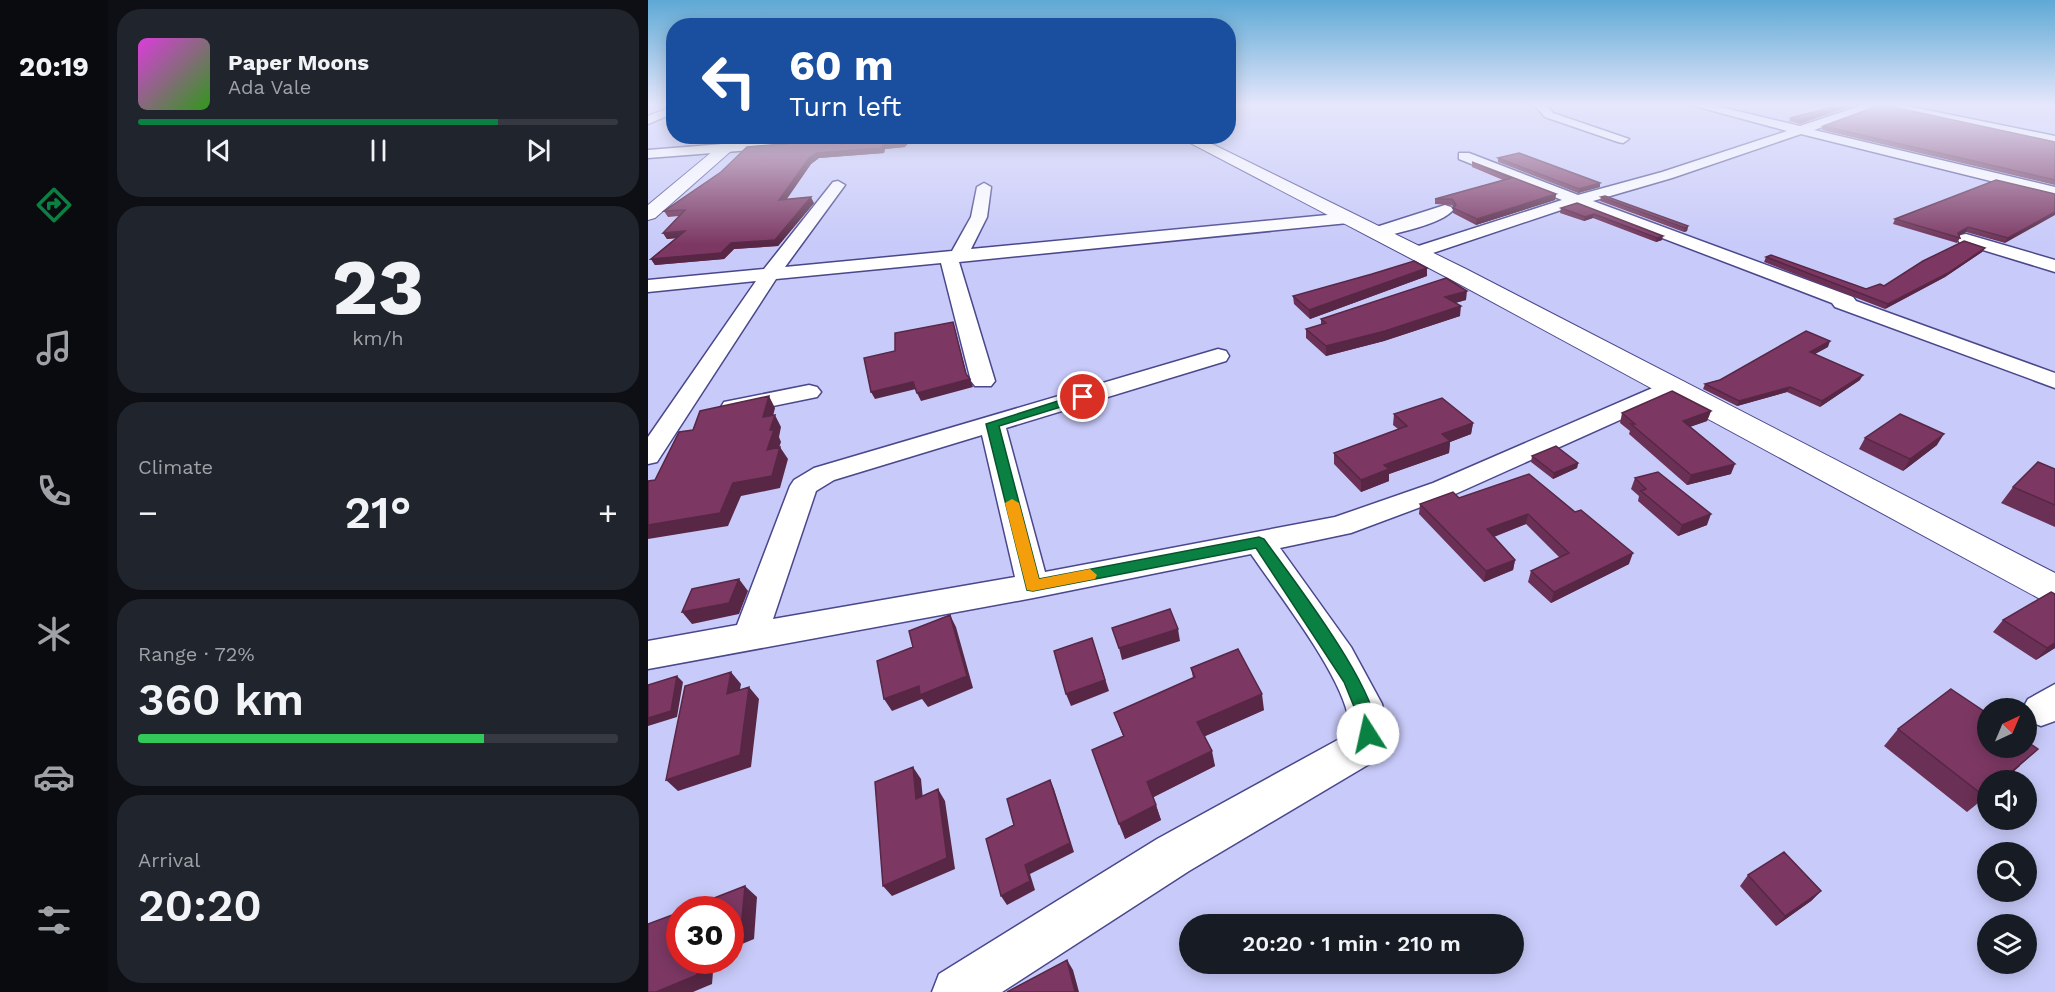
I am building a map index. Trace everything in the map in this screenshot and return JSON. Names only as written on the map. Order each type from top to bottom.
[{"type":"street","points":[[648,154],[684,151]]},
{"type":"street","points":[[648,214],[723,151]]},
{"type":"street","points":[[1215,151],[1415,253],[1447,278],[1672,388],[2055,590]]},
{"type":"street","points":[[1415,253],[1737,151]]},
{"type":"street","points":[[1887,151],[2055,192]]},
{"type":"street","points":[[1464,156],[1684,242],[2055,381]]},
{"type":"street","points":[[648,456],[771,273],[838,185]]},
{"type":"street","points":[[983,381],[953,258],[979,217],[984,187]]},
{"type":"street","points":[[1376,233],[1427,218],[1445,210]]},
{"type":"street","points":[[648,286],[1348,218]]},
{"type":"street","points":[[1966,239],[2055,266]]},
{"type":"street","points":[[750,637],[804,486],[810,480],[1218,356]]},
{"type":"street","points":[[648,655],[1033,586],[1340,526],[1416,501],[1672,388]]},
{"type":"street","points":[[672,420],[809,392]]},
{"type":"street","points":[[992,424],[1033,586]]},
{"type":"street","points":[[957,992],[1173,855],[1357,750],[1364,742],[1368,734],[1368,719],[1351,679],[1259,542]]},
{"type":"building","points":[[743,151],[839,151],[817,153],[809,158],[779,200],[811,197],[775,240],[731,243],[721,253],[651,259],[685,231],[663,233],[685,210],[664,211],[721,172]]},
{"type":"building","points":[[1932,151],[2055,151],[2055,180]]},
{"type":"building","points":[[1519,153],[1600,183],[1579,189],[1498,158]]},
{"type":"building","points":[[1472,162],[1556,194],[1477,219],[1453,208],[1456,205],[1452,199],[1435,199],[1511,178]]},
{"type":"building","points":[[1996,180],[2055,194],[2055,212],[2008,238],[1968,227],[1958,233],[1960,238],[1895,219]]},
{"type":"building","points":[[1605,196],[1688,226],[1685,228],[1601,197]]},
{"type":"building","points":[[1577,203],[1663,236],[1657,238],[1594,214],[1585,217],[1561,208]]},
{"type":"building","points":[[1964,241],[1985,248],[1948,273],[1888,304],[1766,257],[1771,255],[1866,289],[1880,284],[1884,286],[1923,261]]},
{"type":"building","points":[[1414,261],[1427,268],[1309,310],[1293,296],[1372,274]]},
{"type":"building","points":[[1446,278],[1467,291],[1445,297],[1461,306],[1385,331],[1326,346],[1306,329],[1326,323],[1321,319]]},
{"type":"building","points":[[953,322],[966,374],[970,379],[917,393],[913,382],[871,392],[864,358],[895,351],[895,333]]},
{"type":"building","points":[[1806,331],[1830,341],[1810,352],[1863,375],[1822,401],[1790,387],[1739,401],[1705,384],[1720,380]]},
{"type":"building","points":[[1672,391],[1711,411],[1683,421],[1735,464],[1691,475],[1631,424],[1635,424],[1622,413]]},
{"type":"building","points":[[769,396],[763,417],[775,415],[770,430],[774,430],[767,450],[780,447],[772,476],[733,483],[720,513],[648,525],[648,481],[655,480],[679,432],[693,430],[700,411]]},
{"type":"building","points":[[1442,398],[1473,423],[1442,434],[1450,441],[1384,465],[1389,469],[1361,480],[1334,453],[1407,426],[1394,414]]},
{"type":"building","points":[[1900,414],[1944,434],[1910,459],[1865,438]]},
{"type":"building","points":[[1556,446],[1578,463],[1554,473],[1532,456]]},
{"type":"building","points":[[2038,462],[2055,469],[2055,505],[2013,487]]},
{"type":"building","points":[[1658,472],[1711,514],[1682,525],[1641,491],[1646,489],[1635,478]]},
{"type":"building","points":[[1529,474],[1575,512],[1581,510],[1633,553],[1554,592],[1531,571],[1569,553],[1528,514],[1487,529],[1515,560],[1486,571],[1420,504],[1453,492],[1459,498]]},
{"type":"building","points":[[739,579],[729,603],[682,612],[692,589]]},
{"type":"building","points":[[2051,592],[2055,594],[2055,643],[2047,648],[2003,620]]},
{"type":"building","points":[[1170,609],[1178,629],[1119,648],[1112,628]]},
{"type":"building","points":[[950,615],[967,676],[920,695],[919,686],[884,699],[877,661],[913,647],[909,631]]},
{"type":"building","points":[[1092,638],[1105,680],[1066,694],[1054,651]]},
{"type":"building","points":[[1238,649],[1262,694],[1197,722],[1212,751],[1147,782],[1156,805],[1119,824],[1092,750],[1124,736],[1114,713],[1195,677],[1191,668]]},
{"type":"building","points":[[731,672],[727,694],[749,687],[740,755],[666,780],[685,686]]},
{"type":"building","points":[[677,676],[671,711],[648,718],[648,685]]},
{"type":"building","points":[[1951,689],[1977,707],[1977,758],[2028,758],[2014,770],[1977,770],[1977,791],[1898,729]]},
{"type":"building","points":[[913,767],[916,799],[938,789],[947,858],[883,886],[875,782]]},
{"type":"building","points":[[1050,780],[1070,843],[1025,865],[1030,881],[1001,896],[986,839],[1014,825],[1007,799]]},
{"type":"building","points":[[1784,852],[1821,891],[1785,916],[1748,875]]},
{"type":"building","points":[[745,886],[744,897],[719,896]]},
{"type":"building","points":[[666,917],[666,974],[697,975],[656,992],[648,992],[648,924]]},
{"type":"building","points":[[1067,960],[1075,992],[1007,992]]},
{"type":"slow traffic","points":[[1012,503],[1033,586],[1090,575]]},
{"type":"route","points":[[1083,397],[992,424],[1033,586],[1259,542],[1351,679],[1368,719],[1368,734]]}]
